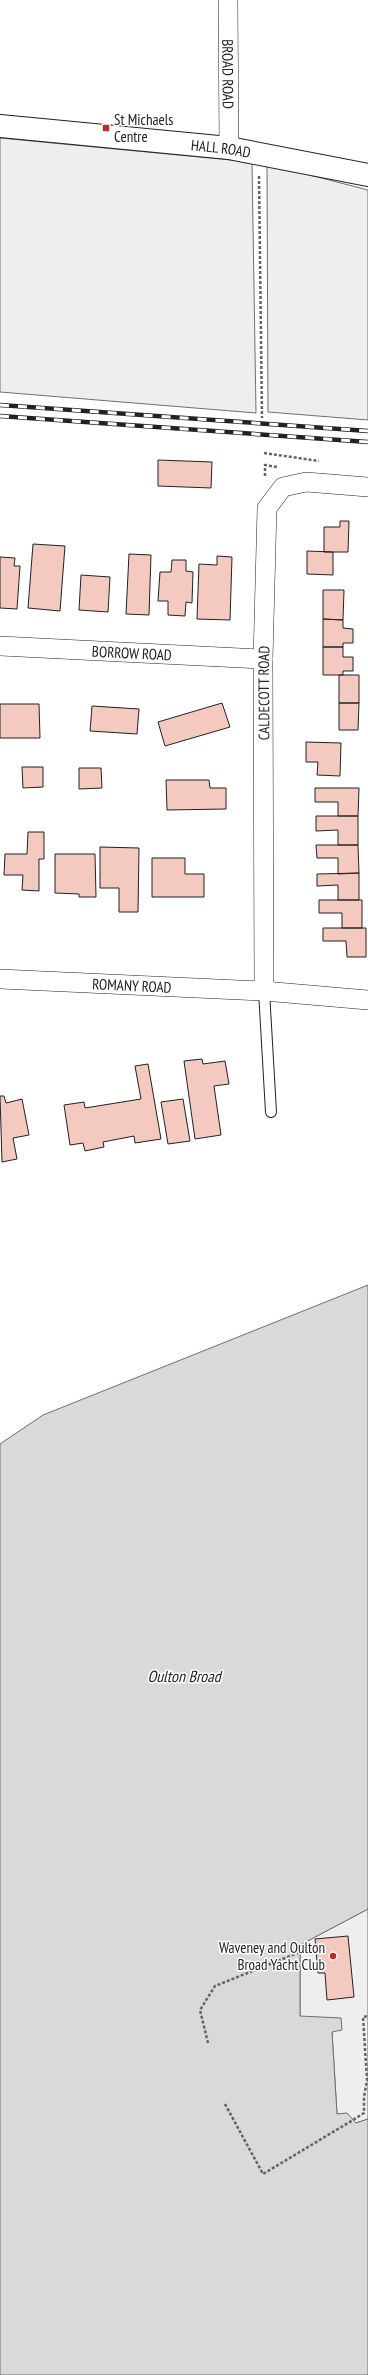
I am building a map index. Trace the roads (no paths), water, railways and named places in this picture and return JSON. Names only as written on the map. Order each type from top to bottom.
[{"type":"street","name":"BROAD ROAD","points":[[228,0],[228,148]]},
{"type":"street","name":"HALL ROAD","points":[[0,126],[228,148],[368,175]]},
{"type":"street","name":"CALDECOTT ROAD","points":[[264,991],[263,660],[267,508],[284,487],[306,482],[368,487]]},
{"type":"street","name":"BORROW ROAD","points":[[0,646],[263,660]]},
{"type":"street","name":"ROMANY ROAD","points":[[0,979],[264,991],[368,1000]]},
{"type":"lane","points":[[264,991],[272,1112]]},
{"type":"water","name":"Oulton Broad","points":[[368,1285],[368,1909],[300,1945],[300,2016],[341,2018],[342,2030],[332,2032],[337,2114],[347,2113],[356,2123],[368,2119],[368,2375],[0,2375],[0,1444],[43,1415]]},
{"type":"railway","points":[[0,405],[368,431]]},
{"type":"railway","points":[[0,416],[368,442]]},
{"type":"place","name":"St Michaels Centre","points":[[106,128]]},
{"type":"place","name":"Waveney and Oulton Broad Yacht Club","points":[[333,1956]]}]
